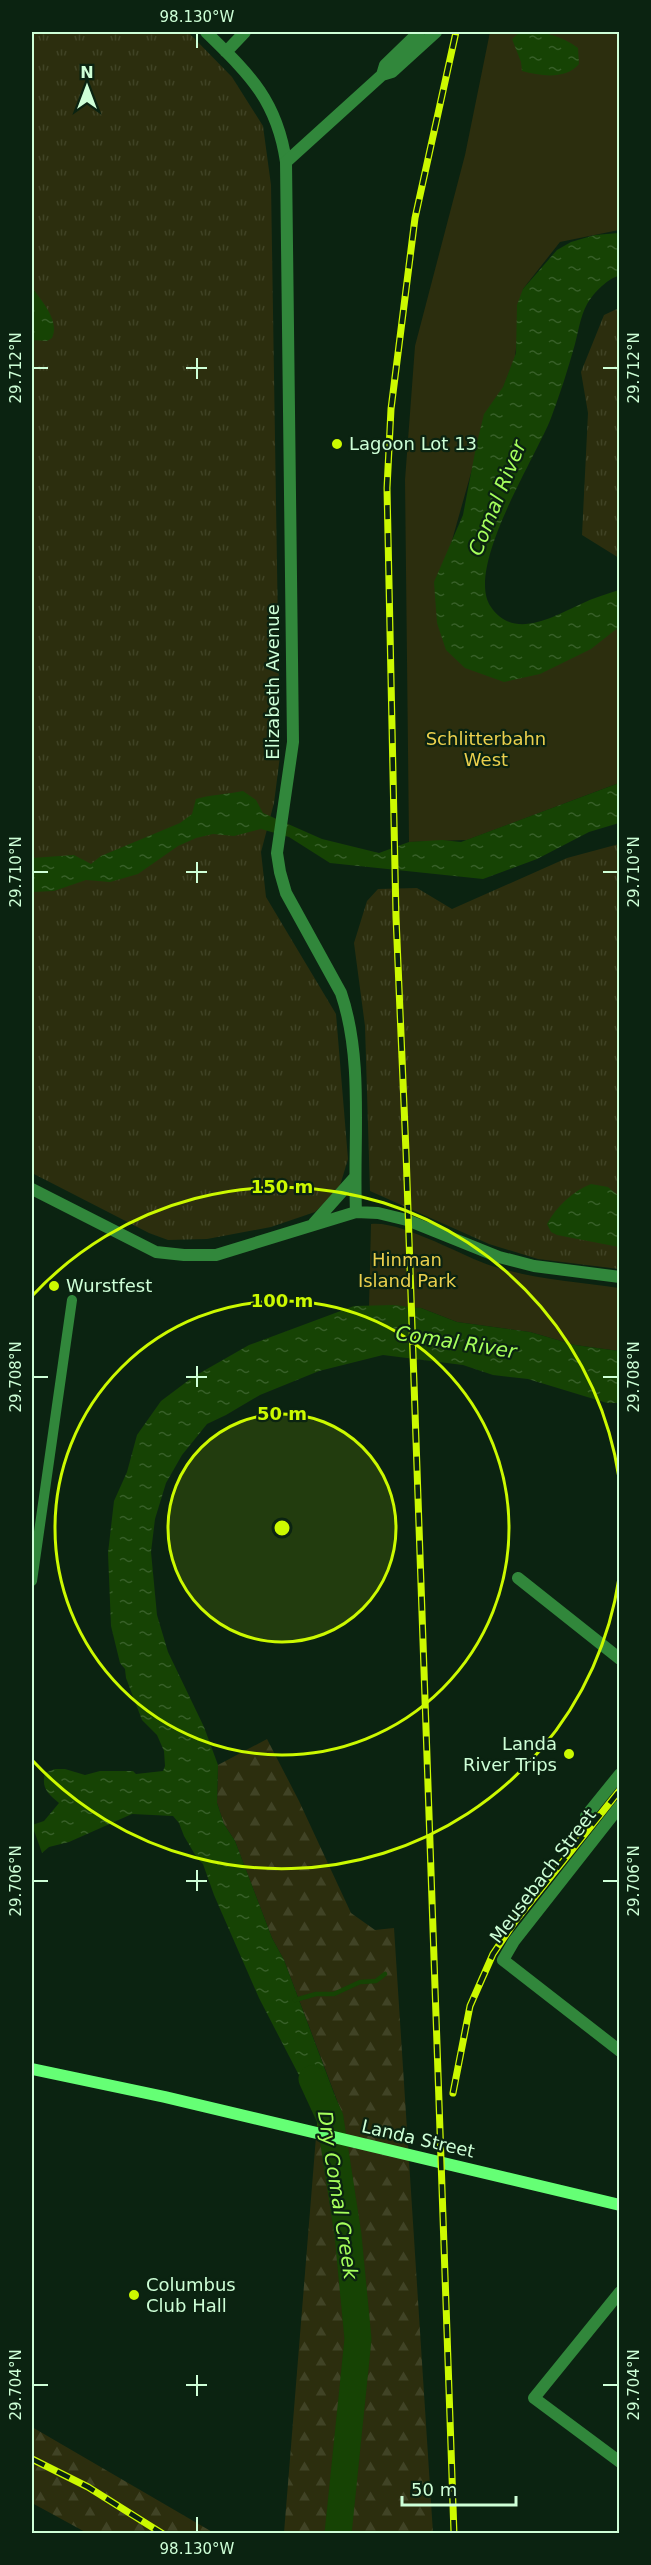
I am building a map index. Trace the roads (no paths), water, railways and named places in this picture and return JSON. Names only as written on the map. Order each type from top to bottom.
[{"type":"main road","name":"Landa Street","points":[[32,2069],[165,2097],[620,2205]]},
{"type":"street","name":"Elizabeth Avenue","points":[[206,32],[255,82],[268,102],[282,138],[286,162],[293,742],[277,853],[286,893],[341,993],[347,1010],[354,1054],[356,1212]]},
{"type":"street","points":[[226,52],[245,32]]},
{"type":"street","points":[[382,75],[385,65],[419,32]]},
{"type":"street","points":[[286,162],[382,75],[392,72],[436,32]]},
{"type":"street","points":[[314,1223],[355,1177]]},
{"type":"street","points":[[32,1189],[156,1252],[216,1255],[314,1223],[356,1212],[397,1216],[499,1257],[534,1266],[620,1277]]},
{"type":"street","points":[[32,1581],[72,1300]]},
{"type":"street","points":[[518,1578],[620,1659]]},
{"type":"street","name":"Meusebach Street","points":[[586,1816],[620,1774]]},
{"type":"street","name":"Meusebach Street","points":[[620,1806],[514,1941],[503,1960],[620,2051]]},
{"type":"street","points":[[620,2292],[534,2398],[620,2462]]},
{"type":"water","points":[[520,32],[544,33],[565,40],[578,48],[579,64],[560,75],[522,71],[512,39]]},
{"type":"water","name":"Comal River","points":[[619,233],[619,276],[600,288],[585,309],[551,418],[494,541],[487,567],[485,590],[491,607],[500,617],[511,623],[522,624],[547,619],[619,590],[619,627],[591,649],[540,674],[504,682],[465,668],[446,650],[437,623],[434,582],[463,515],[484,414],[503,387],[516,353],[517,305],[523,289],[557,250],[571,242],[595,235]]},
{"type":"water","points":[[32,287],[45,305],[54,325],[52,338],[47,341],[32,340]]},
{"type":"water","points":[[619,783],[619,823],[589,832],[537,859],[483,879],[330,863],[289,837],[261,829],[234,836],[213,834],[196,838],[178,846],[138,874],[110,882],[86,880],[54,891],[32,892],[32,858],[74,855],[91,864],[101,856],[180,823],[192,814],[196,799],[206,796],[243,791],[256,800],[263,813],[322,839],[379,853],[409,842],[442,840],[461,842]]},
{"type":"water","points":[[591,1184],[608,1187],[619,1196],[619,1247],[557,1235],[551,1232],[547,1224],[566,1200]]},
{"type":"water","name":"Comal River","points":[[393,1305],[421,1308],[457,1322],[530,1332],[575,1345],[619,1351],[619,1403],[607,1403],[528,1379],[493,1375],[463,1365],[383,1355],[319,1371],[260,1395],[207,1424],[182,1455],[166,1483],[155,1519],[151,1552],[157,1615],[168,1652],[204,1727],[218,1765],[217,1803],[224,1824],[235,1841],[272,1938],[284,1960],[341,2112],[318,2112],[259,1998],[214,1895],[203,1864],[197,1858],[173,1816],[132,1814],[69,1842],[49,1847],[42,1853],[32,1825],[44,1821],[59,1803],[46,1790],[45,1773],[55,1769],[65,1769],[85,1775],[100,1771],[133,1771],[136,1774],[163,1771],[165,1766],[164,1751],[157,1735],[142,1720],[126,1678],[125,1669],[120,1663],[111,1626],[108,1553],[114,1501],[127,1472],[137,1435],[161,1401],[193,1377],[249,1345],[354,1306]]},
{"type":"waterway","points":[[295,2000],[316,1994],[334,1994],[360,1982],[376,1981],[385,1974]]},
{"type":"waterway","name":"Dry Comal Creek","points":[[312,2079],[330,2118],[348,2235],[358,2339],[338,2534]]},
{"type":"railway","points":[[454,2534],[396,917],[387,488],[391,409],[415,218],[456,32]]},
{"type":"railway","points":[[453,2093],[470,2006],[493,1954],[516,1920],[620,1790]]},
{"type":"railway","points":[[32,2459],[88,2487],[163,2534]]},
{"type":"place","name":"Lagoon Lot 13","points":[[337,444]]},
{"type":"place","name":"Wurstfest","points":[[54,1286]]},
{"type":"place","name":"Landa River Trips","points":[[569,1754]]},
{"type":"place","name":"Columbus Club Hall","points":[[134,2295]]},
{"type":"park label","name":"Schlitterbahn West","points":[[486,750]]},
{"type":"park label","name":"Hinman Island Park","points":[[407,1270]]}]
